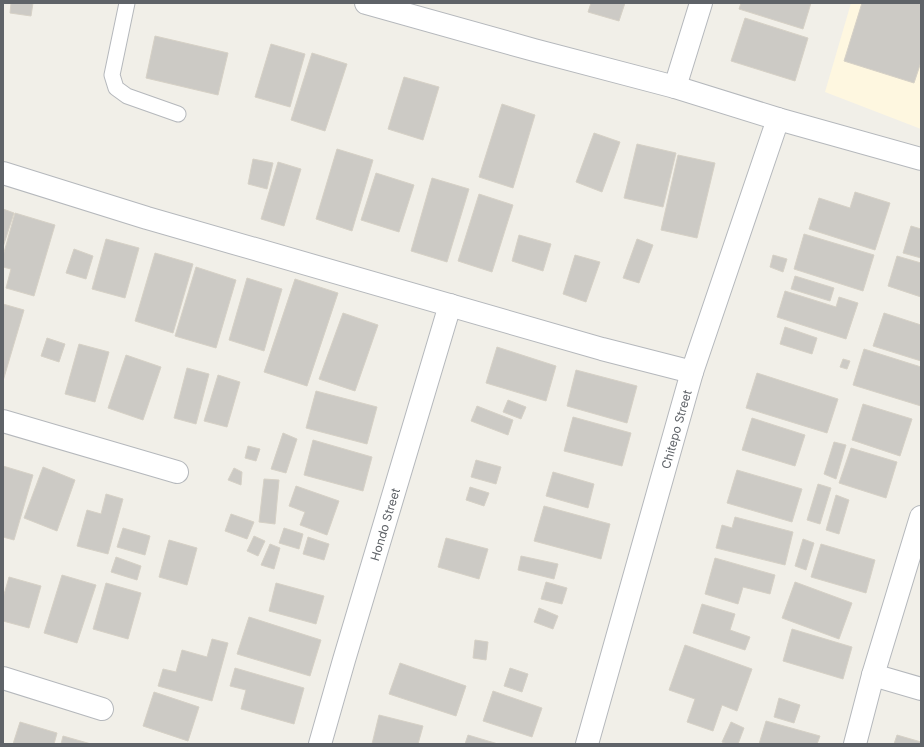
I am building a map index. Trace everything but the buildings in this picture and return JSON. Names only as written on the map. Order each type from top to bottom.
[{"type":"street","points":[[366,3],[534,50],[675,87],[778,119],[921,159]]},
{"type":"street","points":[[675,87],[701,3]]},
{"type":"street","name":"Chitepo Street","points":[[587,744],[692,372],[778,119]]},
{"type":"street","points":[[3,173],[147,218],[602,349],[692,372]]},
{"type":"street","name":"Hondo Street","points":[[320,744],[450,305]]},
{"type":"street","points":[[3,421],[177,472]]},
{"type":"street","points":[[855,744],[873,675],[921,518]]},
{"type":"street","points":[[873,675],[921,689]]},
{"type":"street","points":[[3,678],[102,709]]},
{"type":"lane","points":[[127,3],[112,75],[116,88],[127,96],[178,114]]},
{"type":"shaded area","points":[[851,3],[921,3],[921,129],[825,92]]}]
